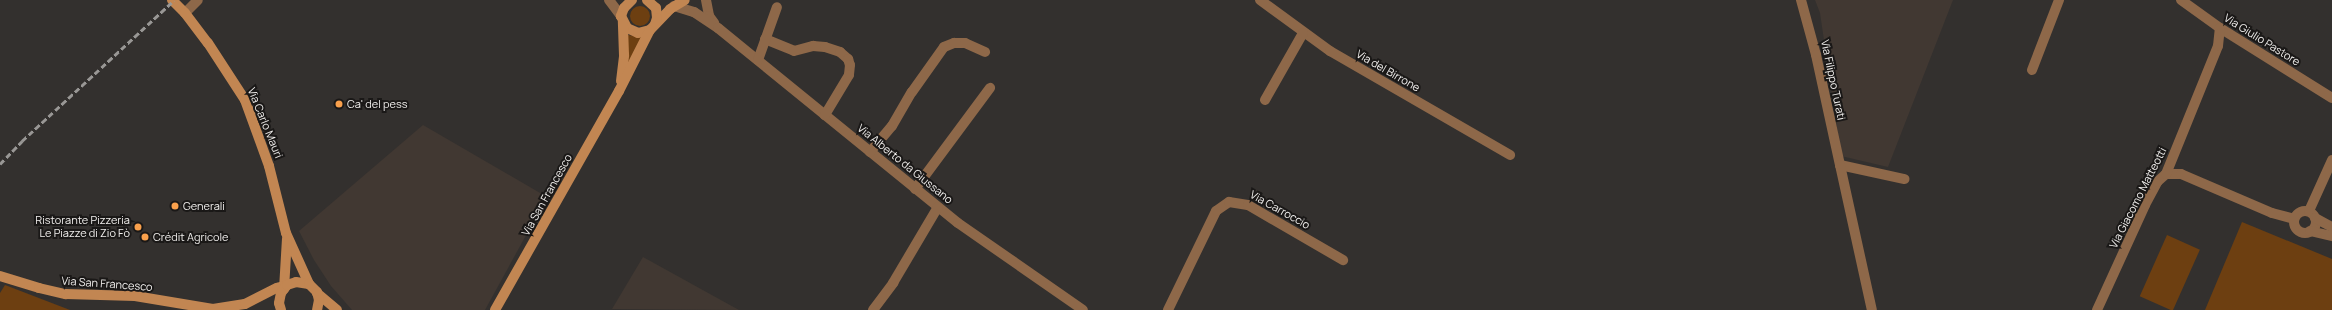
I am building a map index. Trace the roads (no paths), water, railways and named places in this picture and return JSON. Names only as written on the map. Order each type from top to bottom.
[{"type":"street","name":"Via Carlo Mauri","points":[[172,0],[185,13],[225,68],[245,100],[269,166],[286,233],[309,284]]},
{"type":"street","points":[[185,13],[198,0]]},
{"type":"street","points":[[609,0],[632,31],[638,33],[652,27],[674,6],[685,0]]},
{"type":"street","points":[[622,18],[624,8],[632,0]]},
{"type":"street","points":[[647,0],[656,8],[657,18],[652,27]]},
{"type":"street","name":"Via del Birrone","points":[[1260,0],[1303,33],[1510,154]]},
{"type":"street","name":"Via Filippo Turati","points":[[1801,0],[1815,49],[1872,310]]},
{"type":"street","points":[[2032,70],[2060,0]]},
{"type":"street","name":"Via Giulio Pastore","points":[[2181,0],[2220,28],[2332,98]]},
{"type":"street","name":"Via Alberto da Giussano","points":[[706,1],[708,16],[718,28]]},
{"type":"street","name":"Via Alberto da Giussano","points":[[674,6],[694,12],[718,28],[938,207],[1072,307],[1083,310]]},
{"type":"street","points":[[758,60],[777,7]]},
{"type":"street","name":"Via San Francesco","points":[[619,91],[624,54],[622,18]]},
{"type":"street","name":"Via San Francesco","points":[[495,310],[619,91],[652,27]]},
{"type":"street","name":"Via Giacomo Matteotti","points":[[2097,310],[2145,205],[2157,182],[2166,174],[2218,46],[2220,28]]},
{"type":"street","points":[[1265,100],[1303,33]]},
{"type":"street","points":[[765,39],[794,51],[813,46],[825,47],[840,52],[848,59],[850,64],[849,75],[825,115]]},
{"type":"street","points":[[870,152],[892,126],[912,92],[944,47],[954,43],[965,43],[985,52]]},
{"type":"street","points":[[915,189],[990,88]]},
{"type":"street","points":[[2310,231],[2316,224],[2312,215],[2332,160]]},
{"type":"street","points":[[1840,165],[1904,179]]},
{"type":"street","points":[[2166,174],[2181,174],[2272,213],[2294,219]]},
{"type":"street","name":"Via Carroccio","points":[[1168,310],[1214,215],[1220,207],[1229,202],[1248,205],[1343,260]]},
{"type":"street","points":[[873,310],[893,283],[938,207]]},
{"type":"street","points":[[2332,227],[2312,215],[2300,212],[2294,219],[2294,226],[2299,231],[2310,231],[2332,236]]},
{"type":"street","name":"Via Carlo Mauri","points":[[281,310],[279,299],[285,287],[287,254],[286,233]]},
{"type":"street","name":"Via San Francesco","points":[[0,276],[39,288],[66,294],[135,296],[216,310],[245,304],[296,282],[309,284]]},
{"type":"street","points":[[309,284],[337,310]]},
{"type":"street","points":[[317,292],[319,300],[317,310]]},
{"type":"railway","points":[[0,164],[22,141],[174,0]]},
{"type":"place","name":"Ca' del pess","points":[[339,104]]},
{"type":"place","name":"Generali","points":[[175,206]]},
{"type":"place","name":"Ristorante Pizzeria Le Piazze di Zio Fò","points":[[138,227]]},
{"type":"place","name":"Crédit Agricole","points":[[145,237]]}]
